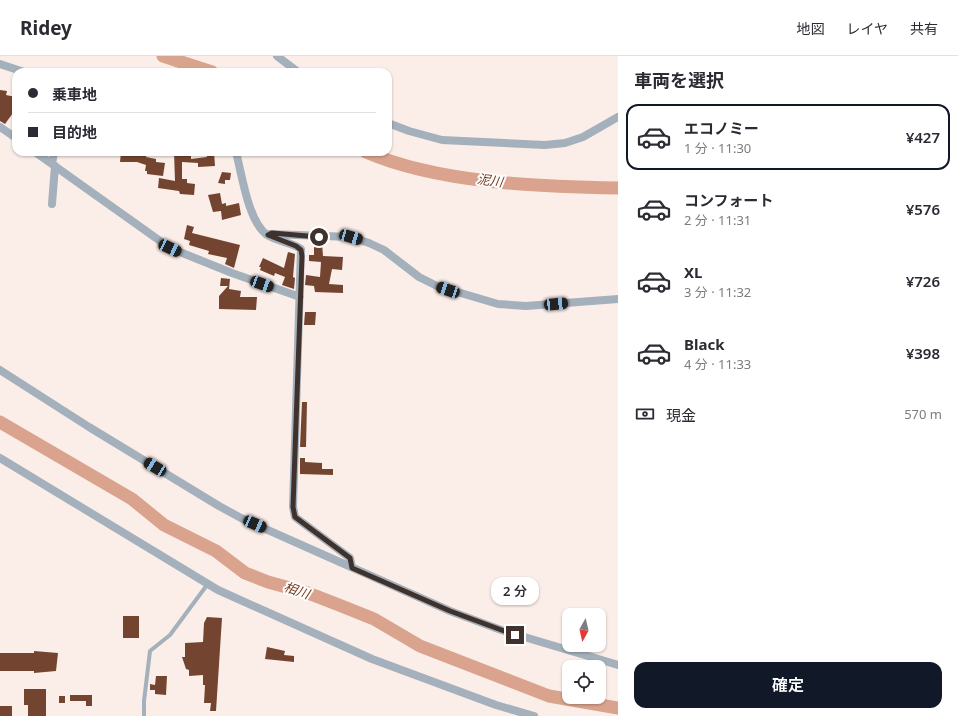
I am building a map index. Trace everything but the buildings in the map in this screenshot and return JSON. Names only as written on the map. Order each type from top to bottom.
[{"type":"street","points":[[277,56],[293,68]]},
{"type":"street","points":[[0,64],[12,68]]},
{"type":"street","points":[[392,125],[442,140],[545,145],[565,143],[583,137],[618,117]]},
{"type":"street","points":[[0,127],[12,135]]},
{"type":"street","points":[[41,156],[170,248],[232,273],[300,297]]},
{"type":"street","points":[[52,204],[54,156]]},
{"type":"street","points":[[237,156],[253,216],[259,227],[268,235],[296,246],[301,250],[293,507],[295,517],[350,558],[352,568]]},
{"type":"street","points":[[241,172],[243,156]]},
{"type":"street","points":[[268,235],[272,233],[295,236],[351,237],[384,250],[419,277],[437,286],[498,304],[526,306],[618,298]]},
{"type":"street","points":[[0,370],[89,427],[219,506],[352,568],[450,611],[500,630],[618,665]]},
{"type":"street","points":[[0,458],[208,585],[372,660],[496,705],[534,716]]},
{"type":"lane","points":[[144,716],[144,701],[150,651],[170,635],[208,585]]},
{"type":"waterway","name":"泥川","points":[[163,56],[200,68]]},
{"type":"waterway","name":"泥川","points":[[377,156],[425,171],[457,177],[523,184],[618,188]]},
{"type":"waterway","name":"相川","points":[[0,422],[132,499],[164,525],[216,551],[245,573],[268,582],[308,593],[374,619],[420,646],[549,696],[618,708]]},
{"type":"route","points":[[319,237],[272,233],[268,235],[296,246],[301,250],[302,256],[296,393],[293,507],[295,517],[350,558],[352,568],[450,611],[515,635]]}]
